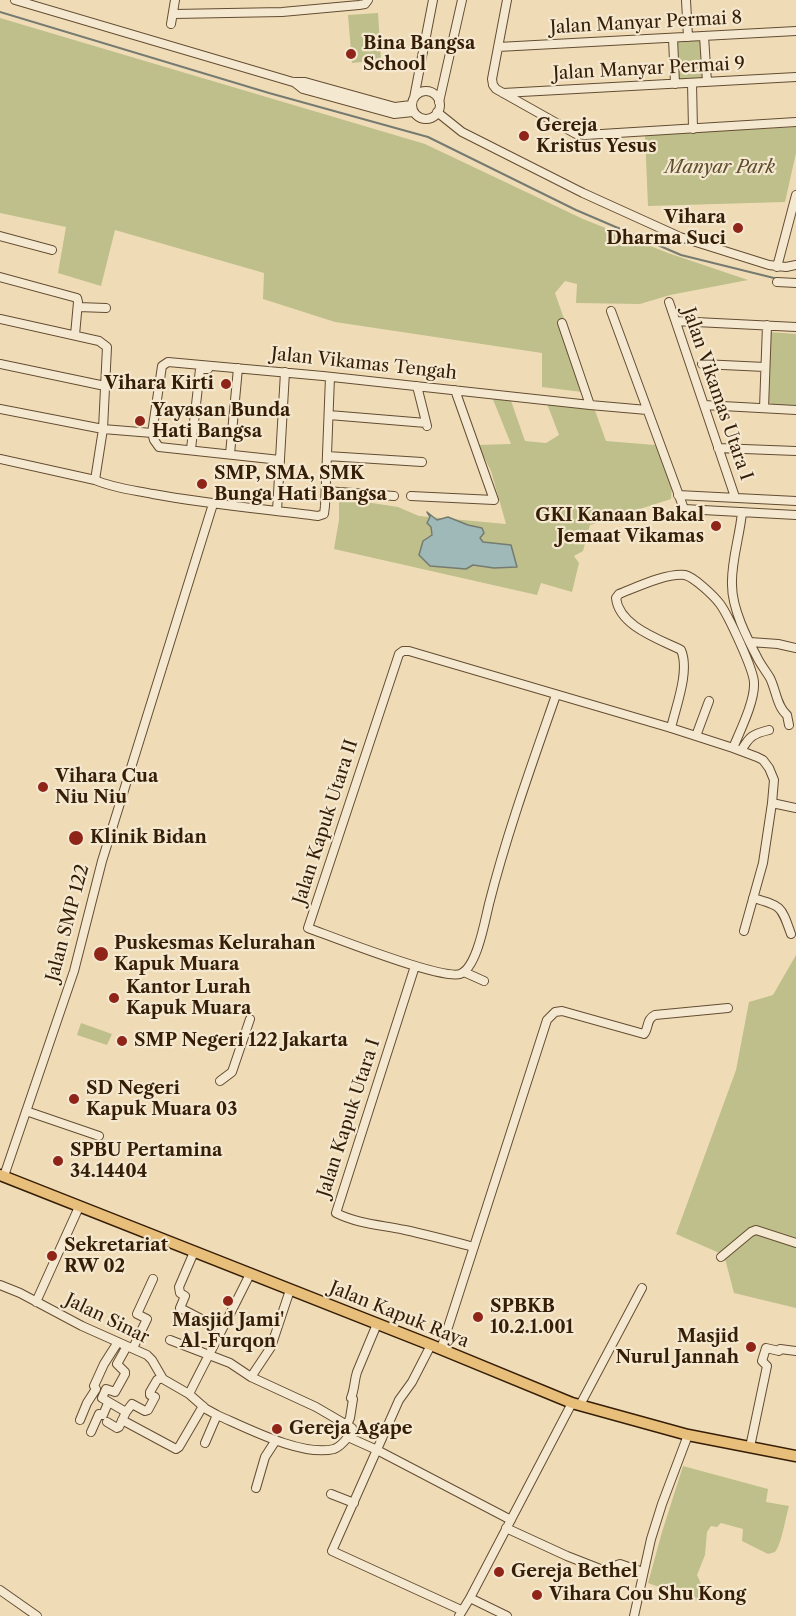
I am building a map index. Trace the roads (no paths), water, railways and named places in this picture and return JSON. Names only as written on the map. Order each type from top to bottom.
[{"type":"main road","name":"Jalan Kapuk Raya","points":[[2,1176],[576,1404],[688,1435],[796,1456]]},
{"type":"street","points":[[15,0],[293,82],[303,89],[394,114],[413,105],[419,93],[426,91],[436,96],[439,102]]},
{"type":"street","points":[[171,24],[175,0]]},
{"type":"street","points":[[281,0],[282,12]]},
{"type":"street","points":[[174,14],[282,12],[359,5],[365,4],[368,0]]},
{"type":"street","points":[[433,0],[413,105],[418,117],[425,119],[437,112],[462,0]]},
{"type":"street","points":[[506,0],[492,79],[493,85],[496,89],[579,135],[796,122]]},
{"type":"street","points":[[686,0],[688,37]]},
{"type":"street","name":"Jalan Manyar Permai 8","points":[[498,47],[796,31]]},
{"type":"street","points":[[704,36],[707,82]]},
{"type":"street","points":[[673,38],[675,84]]},
{"type":"street","name":"Jalan Manyar Permai 9","points":[[503,93],[796,77]]},
{"type":"street","points":[[692,83],[693,129]]},
{"type":"street","points":[[437,112],[462,132],[583,194],[680,237],[777,267],[796,265]]},
{"type":"street","points":[[777,267],[796,195]]},
{"type":"street","points":[[0,236],[52,250]]},
{"type":"street","points":[[0,277],[75,297],[78,302],[75,335]]},
{"type":"street","points":[[777,282],[796,283]]},
{"type":"street","name":"Jalan Vikamas Utara I","points":[[669,302],[735,497]]},
{"type":"street","points":[[78,307],[106,308]]},
{"type":"street","points":[[611,311],[684,507],[686,509],[796,515]]},
{"type":"street","points":[[0,319],[99,341],[108,348],[103,429],[95,480]]},
{"type":"street","points":[[676,321],[796,327]]},
{"type":"street","points":[[562,322],[590,405]]},
{"type":"street","points":[[764,408],[767,325]]},
{"type":"street","name":"Jalan Vikamas Tengah","points":[[153,433],[162,366],[168,362],[647,410]]},
{"type":"street","points":[[0,364],[105,386]]},
{"type":"street","points":[[702,364],[765,367]]},
{"type":"street","points":[[230,454],[238,368]]},
{"type":"street","points":[[191,449],[200,369],[211,369]]},
{"type":"street","points":[[278,511],[285,372]]},
{"type":"street","points":[[0,459],[95,480],[106,485],[213,504],[318,516],[324,514],[326,491],[330,377]]},
{"type":"street","points":[[329,415],[426,424],[417,386]]},
{"type":"street","points":[[411,496],[494,500],[455,390]]},
{"type":"street","points":[[704,405],[796,410]]},
{"type":"street","points":[[0,409],[103,429],[153,433],[154,440],[159,447],[280,460]]},
{"type":"street","points":[[718,448],[796,451]]},
{"type":"street","points":[[327,456],[422,462]]},
{"type":"street","points":[[326,491],[394,496]]},
{"type":"street","points":[[679,496],[796,501]]},
{"type":"street","name":"Jalan SMP 122","points":[[2,1176],[74,971],[102,861],[213,504]]},
{"type":"street","points":[[742,512],[732,587],[740,620],[758,659],[770,678],[782,711],[787,715],[789,725]]},
{"type":"street","points":[[671,728],[683,679],[684,656],[681,650],[628,622],[616,598],[619,594],[665,578],[685,575],[692,578],[720,603],[753,675],[754,687],[737,750]]},
{"type":"street","points":[[750,642],[796,648]]},
{"type":"street","name":"Jalan Kapuk Utara II","points":[[464,972],[456,975],[414,969],[308,928],[399,654],[403,651],[671,728],[758,757],[769,768],[774,780],[772,802]]},
{"type":"street","points":[[484,981],[464,972],[471,963],[480,940],[502,851],[556,695]]},
{"type":"street","points":[[696,736],[709,701]]},
{"type":"street","points":[[737,750],[750,737],[769,730]]},
{"type":"street","points":[[744,931],[763,863],[772,802],[796,808]]},
{"type":"street","points":[[753,898],[779,907],[790,934]]},
{"type":"street","name":"Jalan Kapuk Utara I","points":[[414,969],[336,1213],[358,1221],[474,1247]]},
{"type":"street","points":[[642,1288],[460,1613],[332,1551],[399,1400],[436,1347],[474,1247],[550,1017],[555,1012],[562,1011],[644,1034],[649,1020],[655,1015],[728,1008]]},
{"type":"street","points":[[220,1081],[232,1072],[250,1019]]},
{"type":"street","points":[[26,1111],[99,1136]]},
{"type":"street","name":"Jalan Sinar","points":[[79,1207],[36,1302],[152,1360],[162,1378],[217,1415],[303,1449],[336,1448],[348,1437]]},
{"type":"street","points":[[721,1257],[756,1230],[796,1243]]},
{"type":"street","points":[[194,1252],[179,1287],[180,1293],[185,1296],[180,1308],[221,1331]]},
{"type":"street","points":[[189,1395],[250,1275]]},
{"type":"street","points":[[153,1279],[137,1314],[147,1319],[117,1364],[125,1374],[115,1392],[106,1389],[102,1398],[124,1416],[176,1449],[203,1406]]},
{"type":"street","points":[[0,1285],[36,1302]]},
{"type":"street","points":[[251,1377],[271,1347],[290,1290]]},
{"type":"street","points":[[347,1425],[357,1372],[378,1324]]},
{"type":"street","points":[[170,1340],[234,1365],[251,1377],[316,1407],[352,1428],[348,1437],[511,1520]]},
{"type":"street","points":[[80,1420],[96,1389],[94,1386],[104,1364],[118,1342]]},
{"type":"street","points":[[750,1447],[767,1366],[762,1361],[766,1348],[796,1351]]},
{"type":"street","points":[[107,1422],[118,1428],[132,1404],[145,1411],[148,1410],[155,1397],[150,1395],[150,1392],[162,1378]]},
{"type":"street","points":[[91,1432],[99,1414],[103,1415],[108,1403]]},
{"type":"street","points":[[205,1443],[217,1415]]},
{"type":"street","points":[[634,1616],[643,1572],[662,1504],[688,1435]]},
{"type":"street","points":[[256,1488],[265,1457],[276,1440]]},
{"type":"street","points":[[331,1494],[354,1503]]},
{"type":"street","points":[[506,1528],[613,1574],[618,1564],[643,1572]]},
{"type":"street","points":[[0,1590],[37,1616]]},
{"type":"street","points":[[470,1598],[507,1616]]},
{"type":"water","points":[[427,512],[437,520],[448,517],[482,528],[484,533],[480,538],[483,542],[511,545],[517,567],[494,568],[473,565],[466,569],[430,566],[419,555],[423,541],[432,535],[431,527],[427,523],[430,517]]},
{"type":"waterway","points":[[0,12],[269,93],[428,137],[576,210],[681,255],[778,279]]},
{"type":"place","name":"Bina Bangsa School","points":[[351,54]]},
{"type":"place","name":"Gereja Kristus Yesus","points":[[524,136]]},
{"type":"place","name":"Vihara Dharma Suci","points":[[738,228]]},
{"type":"place","name":"Vihara Kirti","points":[[226,384]]},
{"type":"place","name":"Yayasan Bunda Hati Bangsa","points":[[140,421]]},
{"type":"place","name":"SMP, SMA, SMK Bunga Hati Bangsa","points":[[202,484]]},
{"type":"place","name":"GKI Kanaan Bakal Jemaat Vikamas","points":[[716,526]]},
{"type":"place","name":"Vihara Cua Niu Niu","points":[[43,787]]},
{"type":"place","name":"Klinik Bidan","points":[[76,838]]},
{"type":"place","name":"Puskesmas Kelurahan Kapuk Muara","points":[[101,954]]},
{"type":"place","name":"Kantor Lurah Kapuk Muara","points":[[114,998]]},
{"type":"place","name":"SMP Negeri 122 Jakarta","points":[[122,1041]]},
{"type":"place","name":"SD Negeri Kapuk Muara 03","points":[[74,1099]]},
{"type":"place","name":"SPBU Pertamina 34.14404","points":[[58,1161]]},
{"type":"place","name":"Sekretariat RW 02","points":[[52,1256]]},
{"type":"place","name":"Masjid Jami' Al-Furqon","points":[[228,1301]]},
{"type":"place","name":"SPBKB 10.2.1.001","points":[[478,1317]]},
{"type":"place","name":"Masjid Nurul Jannah","points":[[751,1347]]},
{"type":"place","name":"Gereja Agape","points":[[277,1429]]},
{"type":"place","name":"Gereja Bethel","points":[[499,1572]]},
{"type":"place","name":"Vihara Cou Shu Kong","points":[[537,1595]]},
{"type":"park label","name":"Manyar Park","points":[[720,168]]}]
